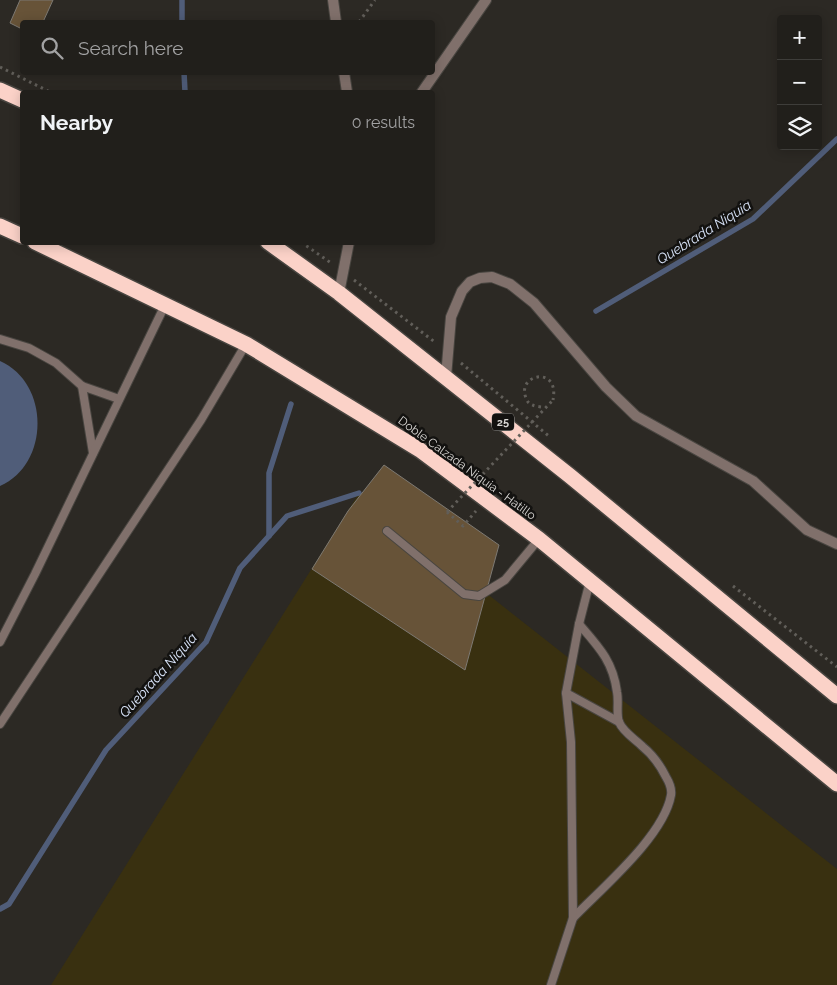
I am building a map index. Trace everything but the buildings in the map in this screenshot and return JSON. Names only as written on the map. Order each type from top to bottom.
[{"type":"highway","points":[[0,90],[20,99]]},
{"type":"highway","points":[[0,226],[20,235]]},
{"type":"highway","name":"Doble Calzada Niquia - Hatillo","points":[[41,245],[246,344],[420,450],[539,539],[837,784]]},
{"type":"highway","name":"25","points":[[272,245],[339,293],[570,476],[837,696]]},
{"type":"street","points":[[333,0],[336,20]]},
{"type":"street","points":[[435,73],[486,0]]},
{"type":"street","points":[[344,75],[347,90]]},
{"type":"street","points":[[423,90],[434,75]]},
{"type":"street","points":[[339,293],[348,245]]},
{"type":"street","points":[[446,377],[451,317],[462,292],[470,282],[480,278],[492,277],[510,284],[534,304],[606,387],[636,416],[753,481],[807,530],[837,544]]},
{"type":"lane","points":[[0,642],[35,574],[165,305]]},
{"type":"lane","points":[[0,339],[30,348],[56,363],[82,386],[119,399]]},
{"type":"lane","points":[[0,724],[201,420],[246,344]]},
{"type":"lane","points":[[82,386],[93,454]]},
{"type":"lane","points":[[387,531],[464,594],[478,596],[504,580],[539,539]]},
{"type":"lane","points":[[550,985],[573,918],[571,742],[566,693],[579,624],[590,581]]},
{"type":"lane","points":[[579,624],[607,658],[614,674],[618,693],[619,722]]},
{"type":"lane","points":[[566,693],[619,722],[660,765],[672,792],[666,812],[634,856],[573,918]]},
{"type":"path","points":[[361,20],[376,0]]},
{"type":"path","points":[[0,67],[46,90]]},
{"type":"path","points":[[463,526],[447,512],[553,400],[555,392],[553,384],[547,378],[539,376],[531,379],[526,385],[524,393],[527,400],[533,406],[541,407]]},
{"type":"sand","points":[[359,493],[837,869],[837,985],[51,985]]},
{"type":"water","points":[[0,361],[16,372],[28,387],[35,404],[38,424],[35,443],[28,460],[16,475],[0,486]]},
{"type":"waterway","points":[[182,0],[182,20]]},
{"type":"waterway","points":[[184,75],[185,90]]},
{"type":"waterway","name":"Quebrada Niquía","points":[[596,311],[753,219],[837,139]]},
{"type":"waterway","points":[[269,536],[269,473],[291,404]]},
{"type":"waterway","name":"Quebrada Niquía","points":[[0,909],[9,904],[106,750],[206,642],[240,568],[287,516],[359,493]]}]
